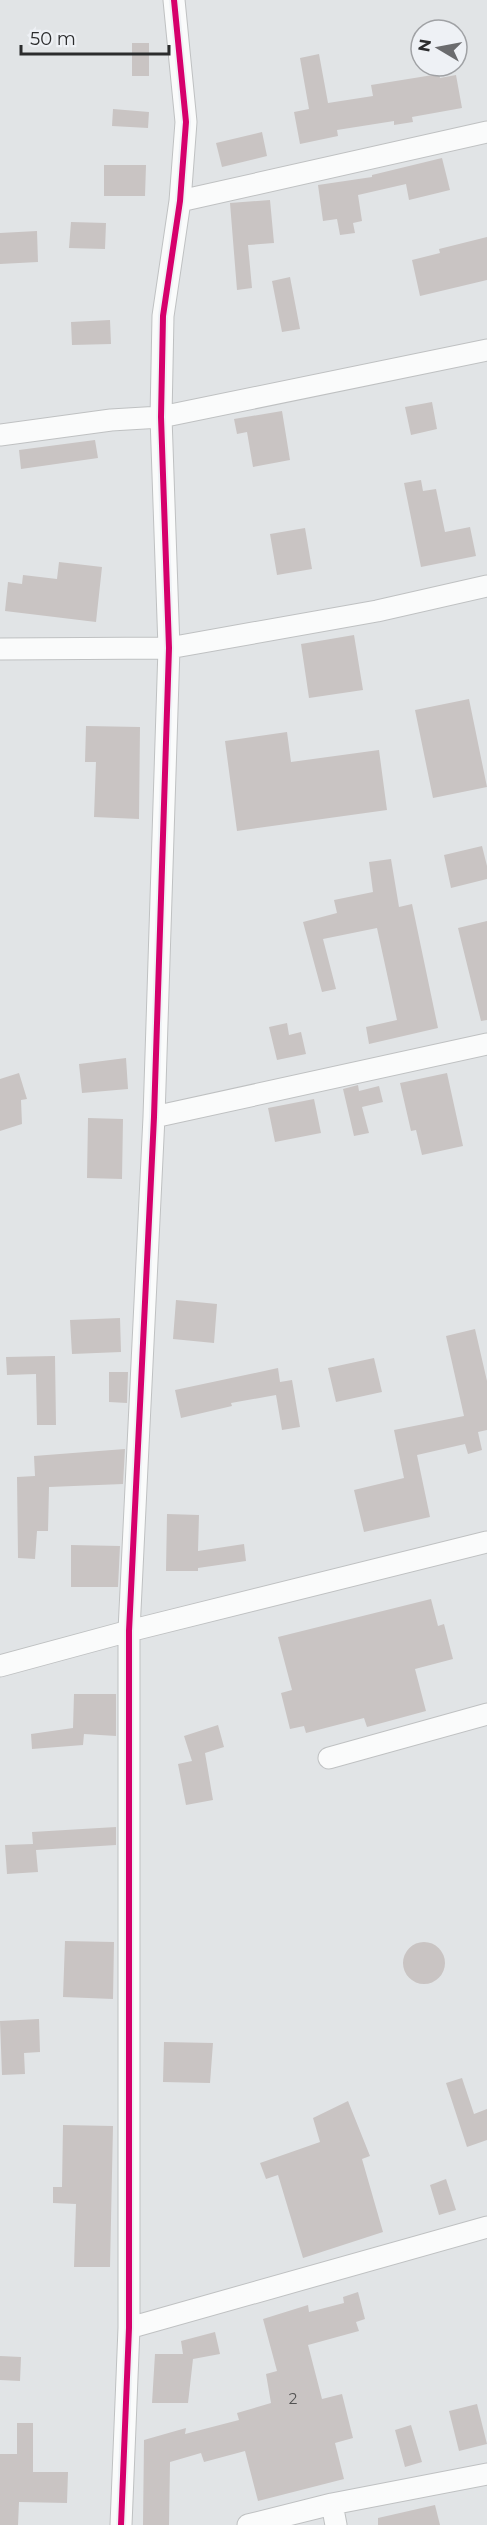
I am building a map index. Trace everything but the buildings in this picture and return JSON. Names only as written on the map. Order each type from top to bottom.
[{"type":"street","points":[[121,2525],[129,2328],[129,1631],[154,1117],[169,648],[161,417],[162,316],[180,201],[186,122],[174,0]]},
{"type":"street","points":[[180,201],[487,132]]},
{"type":"street","points":[[0,435],[111,420],[161,417],[487,350]]},
{"type":"street","points":[[0,650],[169,648],[377,611],[487,586]]},
{"type":"street","points":[[154,1117],[487,1044]]},
{"type":"street","points":[[0,1666],[129,1631],[487,1542]]},
{"type":"street","points":[[329,1758],[487,1714]]},
{"type":"street","points":[[129,2328],[487,2228]]},
{"type":"street","points":[[248,2525],[332,2504],[487,2474]]},
{"type":"street","points":[[332,2504],[336,2525]]},
{"type":"cycle path","points":[[121,2525],[129,2328],[129,1631],[154,1117],[169,648],[161,417],[163,316],[180,201],[186,122],[174,0]]}]
